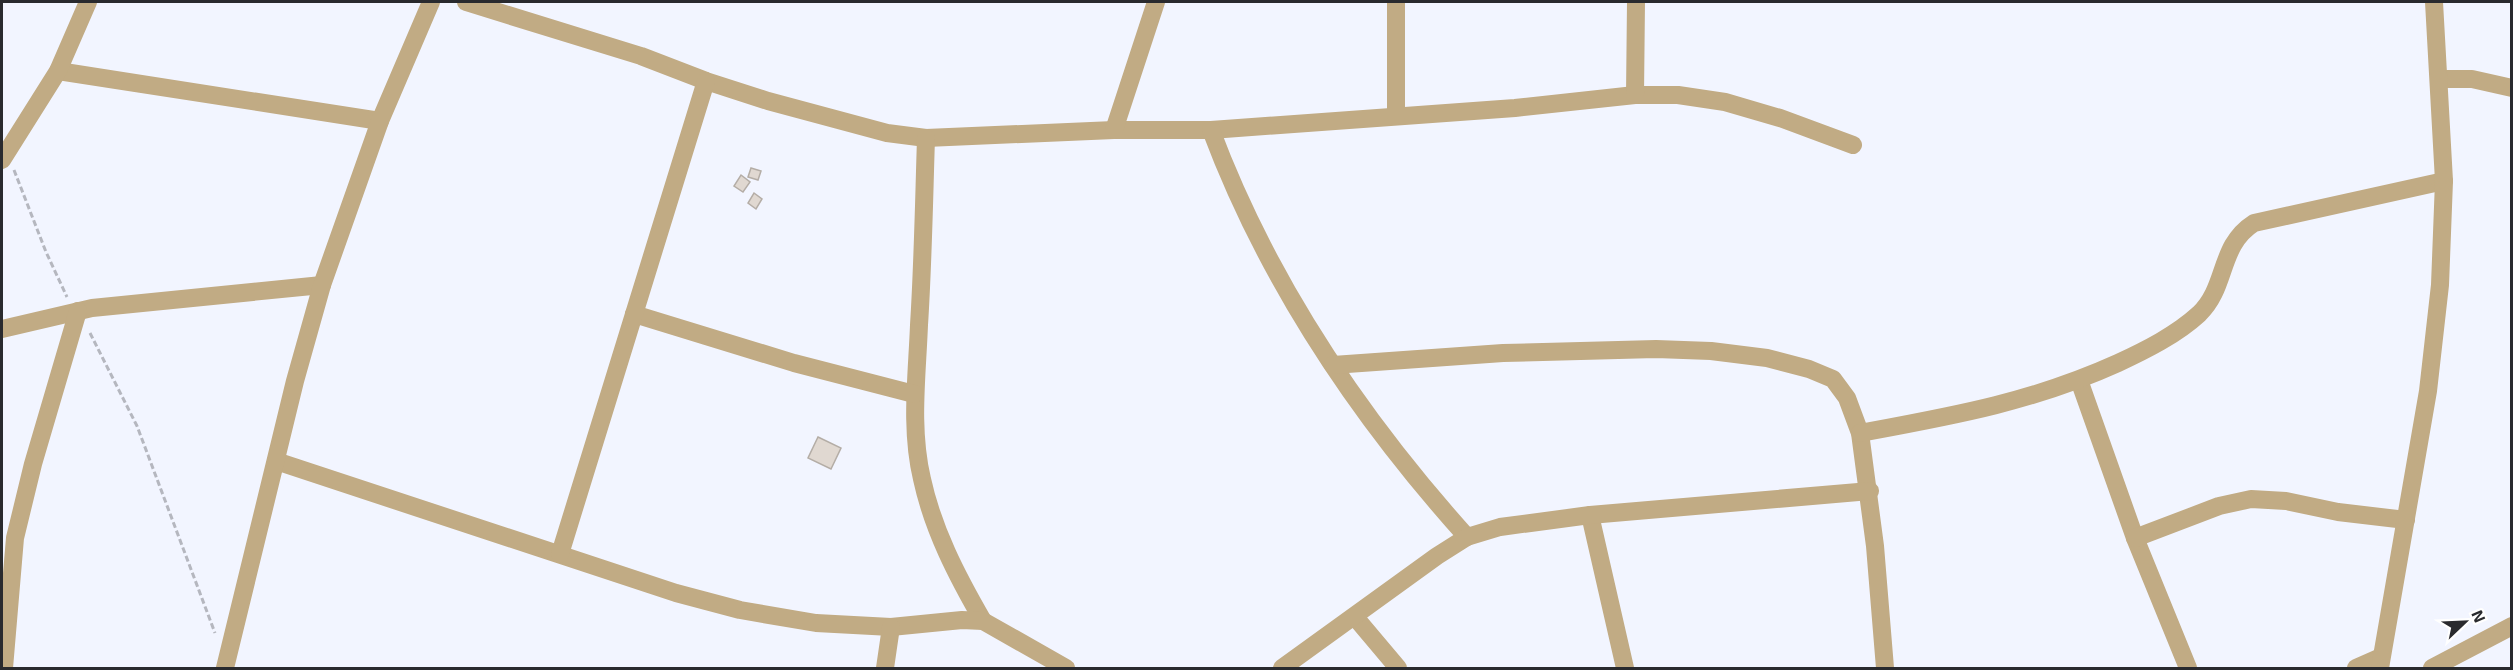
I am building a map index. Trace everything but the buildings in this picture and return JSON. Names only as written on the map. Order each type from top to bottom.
[{"type":"street","points":[[4,156],[58,71],[88,2]]},
{"type":"street","points":[[225,666],[322,285],[380,121],[431,2]]},
{"type":"street","points":[[466,2],[641,56],[706,81],[855,124],[926,138],[1114,130],[1211,130],[1515,108],[1635,95],[1677,95],[1725,102],[1780,118],[1853,146]]},
{"type":"street","points":[[1114,130],[1155,2]]},
{"type":"street","points":[[1396,2],[1396,116]]},
{"type":"street","points":[[1635,95],[1636,2]]},
{"type":"street","points":[[2356,669],[2381,663],[2428,391],[2440,285],[2444,181],[2434,2]]},
{"type":"street","points":[[58,71],[380,121]]},
{"type":"street","points":[[2440,79],[2472,79],[2511,88]]},
{"type":"street","points":[[560,554],[706,81]]},
{"type":"street","points":[[1211,130],[1230,180],[1259,242],[1333,365],[1401,460],[1467,537]]},
{"type":"street","points":[[926,138],[920,326],[914,394],[916,444],[922,480],[947,554],[983,621]]},
{"type":"street","points":[[1860,433],[2002,405],[2079,380],[2172,335],[2198,314],[2212,300],[2233,242],[2254,223],[2444,181]]},
{"type":"street","points":[[2,329],[92,308],[322,285]]},
{"type":"street","points":[[4,669],[8,537],[33,464],[78,311]]},
{"type":"street","points":[[634,314],[783,360],[914,394]]},
{"type":"street","points":[[1333,365],[1503,353],[1656,349],[1711,351],[1767,358],[1809,369],[1833,379],[1847,398],[1860,433],[1870,491],[1885,669]]},
{"type":"street","points":[[2079,380],[2135,538],[2188,669]]},
{"type":"street","points":[[276,461],[402,505],[676,593],[740,610],[816,622],[891,627],[962,620],[983,621],[1066,669]]},
{"type":"street","points":[[1282,669],[1429,561],[1467,537],[1500,527],[1590,516],[1870,491]]},
{"type":"street","points":[[2135,538],[2219,506],[2251,499],[2286,501],[2338,512],[2406,520]]},
{"type":"street","points":[[1590,516],[1625,669]]},
{"type":"street","points":[[1355,617],[1398,669]]},
{"type":"street","points":[[2433,669],[2511,626]]},
{"type":"street","points":[[885,669],[891,627]]},
{"type":"path","points":[[4,156],[66,296],[78,311],[137,426],[225,666]]}]
